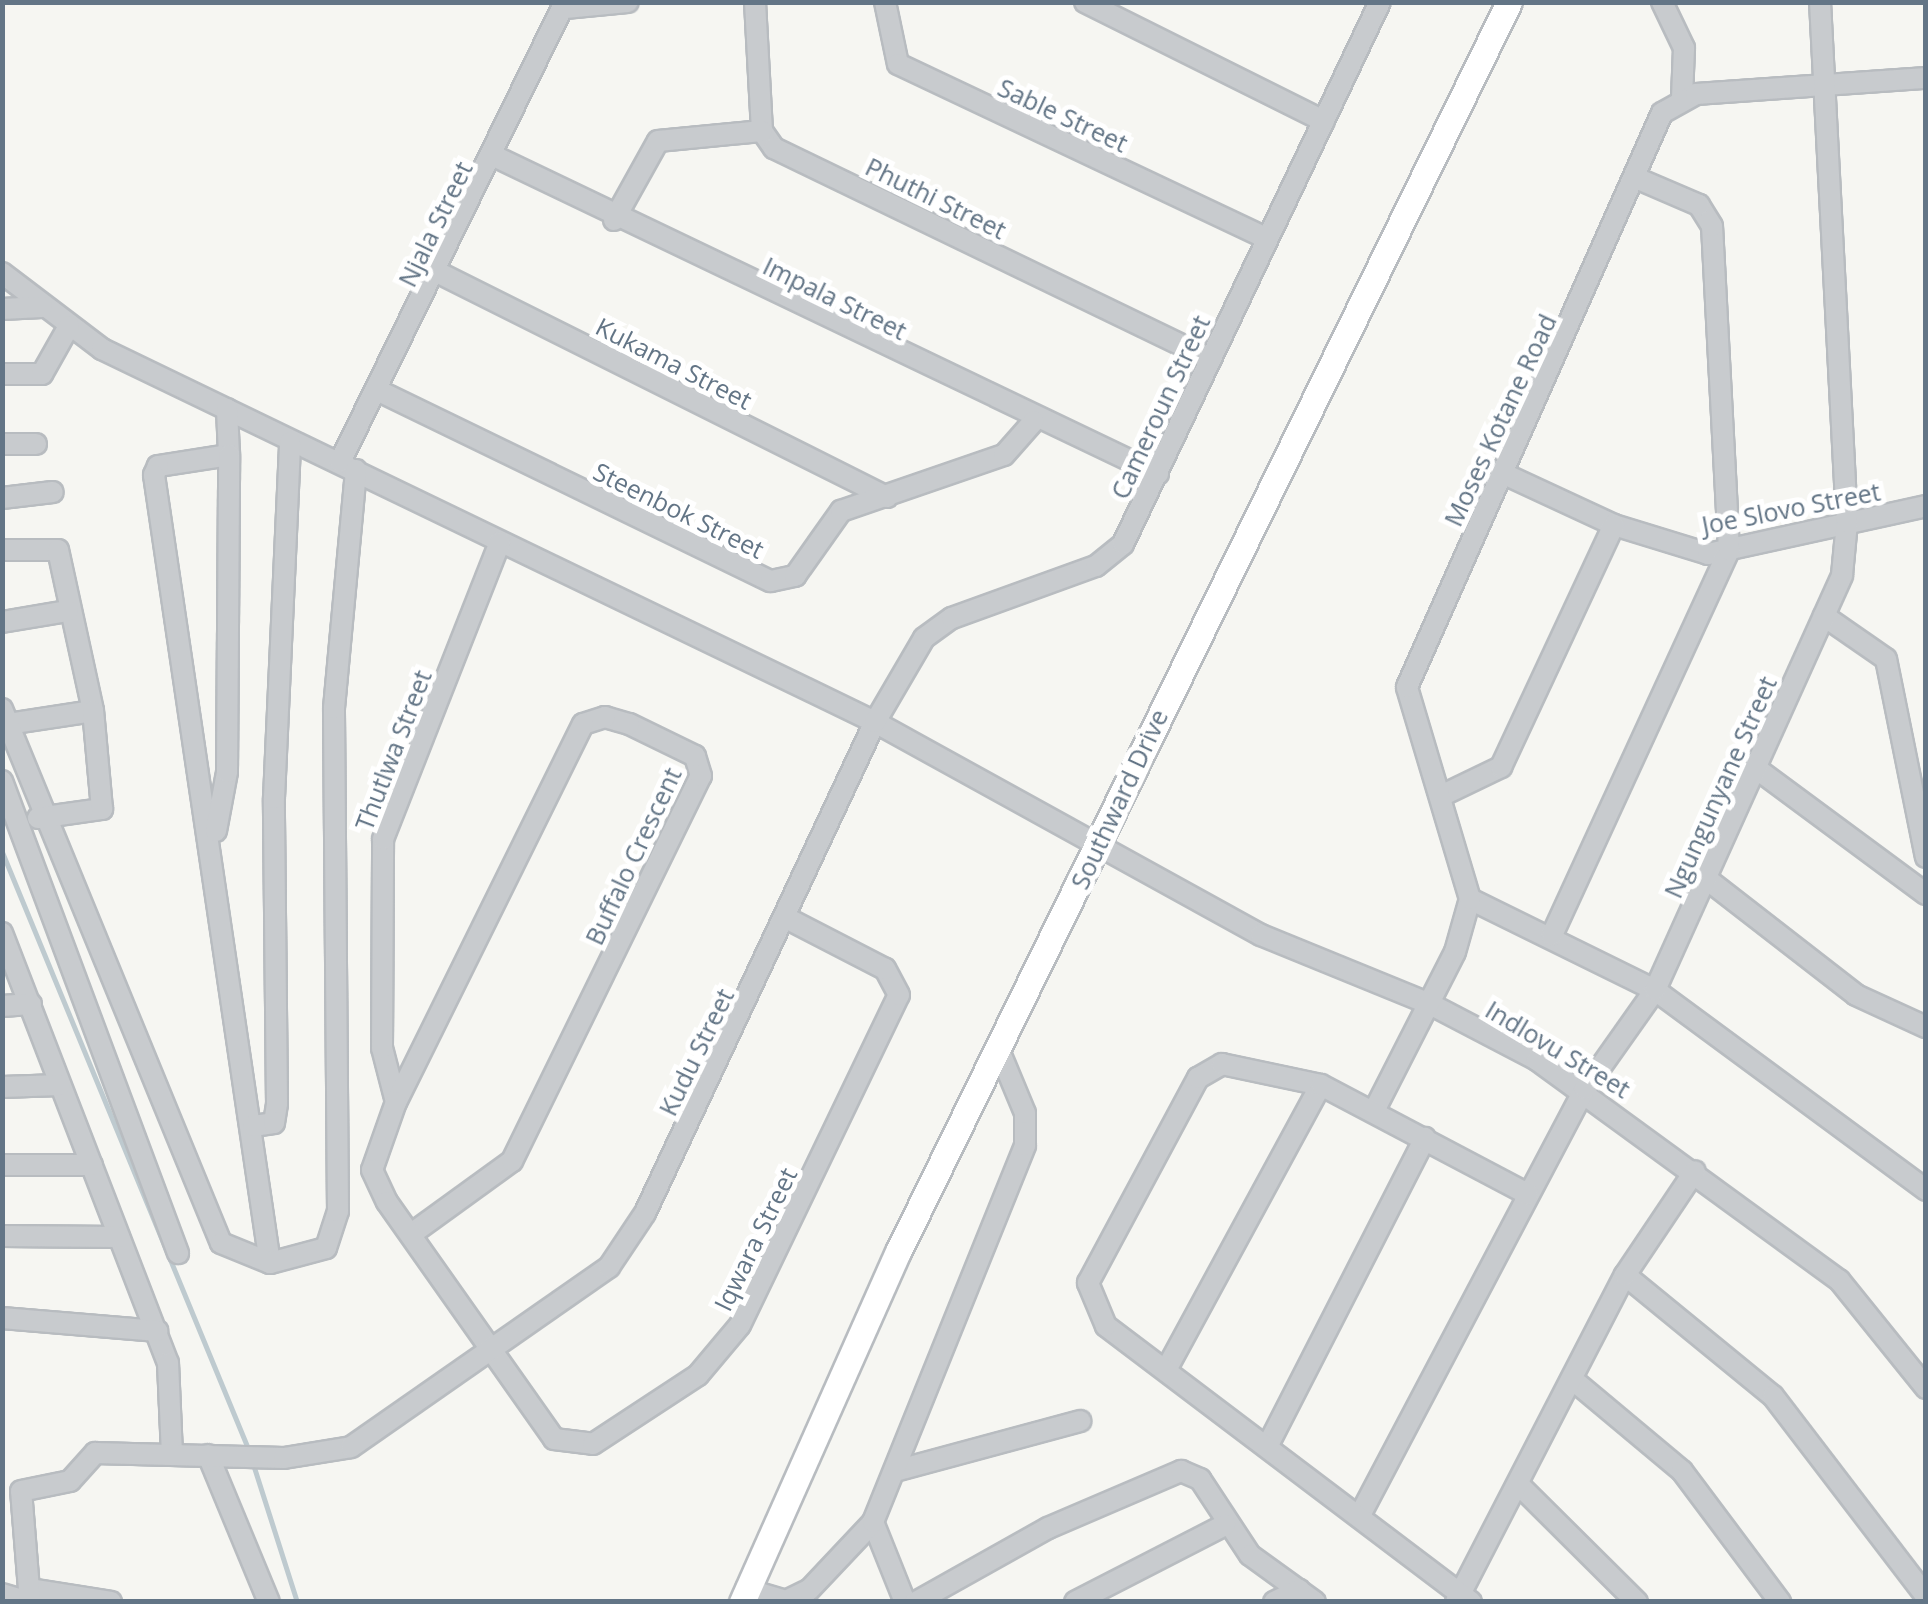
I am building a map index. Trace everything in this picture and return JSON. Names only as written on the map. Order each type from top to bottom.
[{"type":"main road","name":"Southward Drive","points":[[744,1595],[998,1048],[1508,2]]},
{"type":"street","points":[[565,6],[628,2]]},
{"type":"street","points":[[614,220],[658,142],[762,131],[755,2]]},
{"type":"street","name":"Sable Street","points":[[885,2],[898,64],[1266,238]]},
{"type":"street","points":[[1085,2],[1324,121]]},
{"type":"street","name":"Cameroun Street","points":[[875,722],[930,630],[1110,558],[1158,474],[1380,2]]},
{"type":"street","points":[[1662,2],[1684,48],[1682,98],[1926,78]]},
{"type":"street","name":"Ngungunyane Street","points":[[1360,1517],[1585,1089],[1655,990],[1708,880],[1845,561],[1847,522],[1820,2]]},
{"type":"street","name":"Njala Street","points":[[348,466],[565,6]]},
{"type":"street","name":"Moses Kotane Road","points":[[1470,899],[1407,686],[1662,113],[1682,98]]},
{"type":"street","name":"Phuthi Street","points":[[762,131],[774,148],[1210,360]]},
{"type":"street","name":"Impala Street","points":[[496,157],[614,220],[1034,421],[1158,474]]},
{"type":"street","points":[[1552,936],[1729,550],[1712,226],[1699,205],[1636,178]]},
{"type":"street","name":"Kukama Street","points":[[439,273],[887,497]]},
{"type":"street","name":"Indlovu Street","points":[[2,274],[69,326],[290,442],[348,466],[875,722],[1262,935],[1430,1004],[1585,1089],[1839,1280],[1926,1388]]},
{"type":"street","points":[[2,308],[42,308]]},
{"type":"street","points":[[2,374],[42,374],[69,326]]},
{"type":"street","name":"Steenbok Street","points":[[381,392],[771,581],[795,576],[828,520],[1004,455],[1034,421]]},
{"type":"street","points":[[213,843],[227,772],[227,409]]},
{"type":"street","points":[[253,1126],[274,1122],[277,1103],[274,798],[290,442]]},
{"type":"street","points":[[2,444],[36,444]]},
{"type":"street","points":[[229,455],[154,472],[181,698],[213,843],[270,1262]]},
{"type":"street","points":[[93,711],[5,719],[50,816],[221,1242],[270,1262],[332,1242],[337,1182],[334,708],[348,466]]},
{"type":"street","name":"Joe Slovo Street","points":[[1502,473],[1614,525],[1692,553],[1729,550],[1926,506]]},
{"type":"street","points":[[2,498],[54,492]]},
{"type":"street","points":[[1442,796],[1501,767],[1614,525]]},
{"type":"street","name":"Thutlwa Street","points":[[396,1102],[382,1048],[383,839],[500,542]]},
{"type":"street","points":[[2,550],[58,550],[68,611],[93,711],[102,810],[18,820]]},
{"type":"street","points":[[2,622],[68,611]]},
{"type":"street","points":[[1824,616],[1886,659],[1926,857]]},
{"type":"street","name":"Buffalo Crescent","points":[[374,1179],[396,1102],[584,724],[617,720],[700,761],[512,1162],[414,1232]]},
{"type":"street","name":"Kudu Street","points":[[29,1597],[20,1491],[70,1481],[95,1453],[284,1458],[351,1447],[586,1286],[628,1243],[788,919],[875,722]]},
{"type":"street","points":[[1757,769],[1926,894]]},
{"type":"street","points":[[2,781],[178,1253]]},
{"type":"street","points":[[1708,880],[1856,995],[1926,1027]]},
{"type":"street","points":[[1374,1110],[1430,1004],[1470,899],[1655,990],[1926,1190]]},
{"type":"street","name":"Iqwara Street","points":[[492,1351],[546,1430],[580,1447],[698,1374],[730,1343],[899,995],[885,969],[788,919]]},
{"type":"street","points":[[3,936],[157,1332],[170,1377],[172,1454]]},
{"type":"street","points":[[2,1006],[31,1004]]},
{"type":"street","points":[[744,1595],[787,1601],[842,1564],[872,1522],[1025,1146],[1025,1113],[998,1048]]},
{"type":"street","points":[[1528,1194],[1321,1085],[1222,1064],[1198,1078],[1088,1282],[1106,1326],[1268,1445],[1462,1599],[1625,1275],[1695,1171]]},
{"type":"street","points":[[2,1087],[60,1084]]},
{"type":"street","points":[[1166,1370],[1321,1085]]},
{"type":"street","points":[[1268,1445],[1425,1138]]},
{"type":"street","points":[[2,1165],[92,1165]]},
{"type":"street","points":[[337,1182],[374,1179],[414,1232],[492,1351]]},
{"type":"street","points":[[2,1236],[119,1237]]},
{"type":"street","points":[[1625,1275],[1773,1396],[1926,1596]]},
{"type":"street","points":[[2,1318],[157,1332]]},
{"type":"street","points":[[1572,1380],[1682,1471],[1780,1602]]},
{"type":"street","points":[[895,1471],[1080,1421]]},
{"type":"street","points":[[216,1456],[269,1602]]},
{"type":"street","points":[[916,1602],[1048,1528],[1182,1472],[1200,1480],[1224,1525],[1307,1596]]},
{"type":"street","points":[[1518,1484],[1637,1602]]},
{"type":"street","points":[[872,1522],[905,1602]]},
{"type":"street","points":[[1075,1602],[1224,1525]]},
{"type":"street","points":[[2,1594],[112,1602]]},
{"type":"street","points":[[1274,1602],[1307,1596]]},
{"type":"waterway","points":[[2,852],[249,1451]]},
{"type":"waterway","points":[[252,1461],[297,1602]]}]
